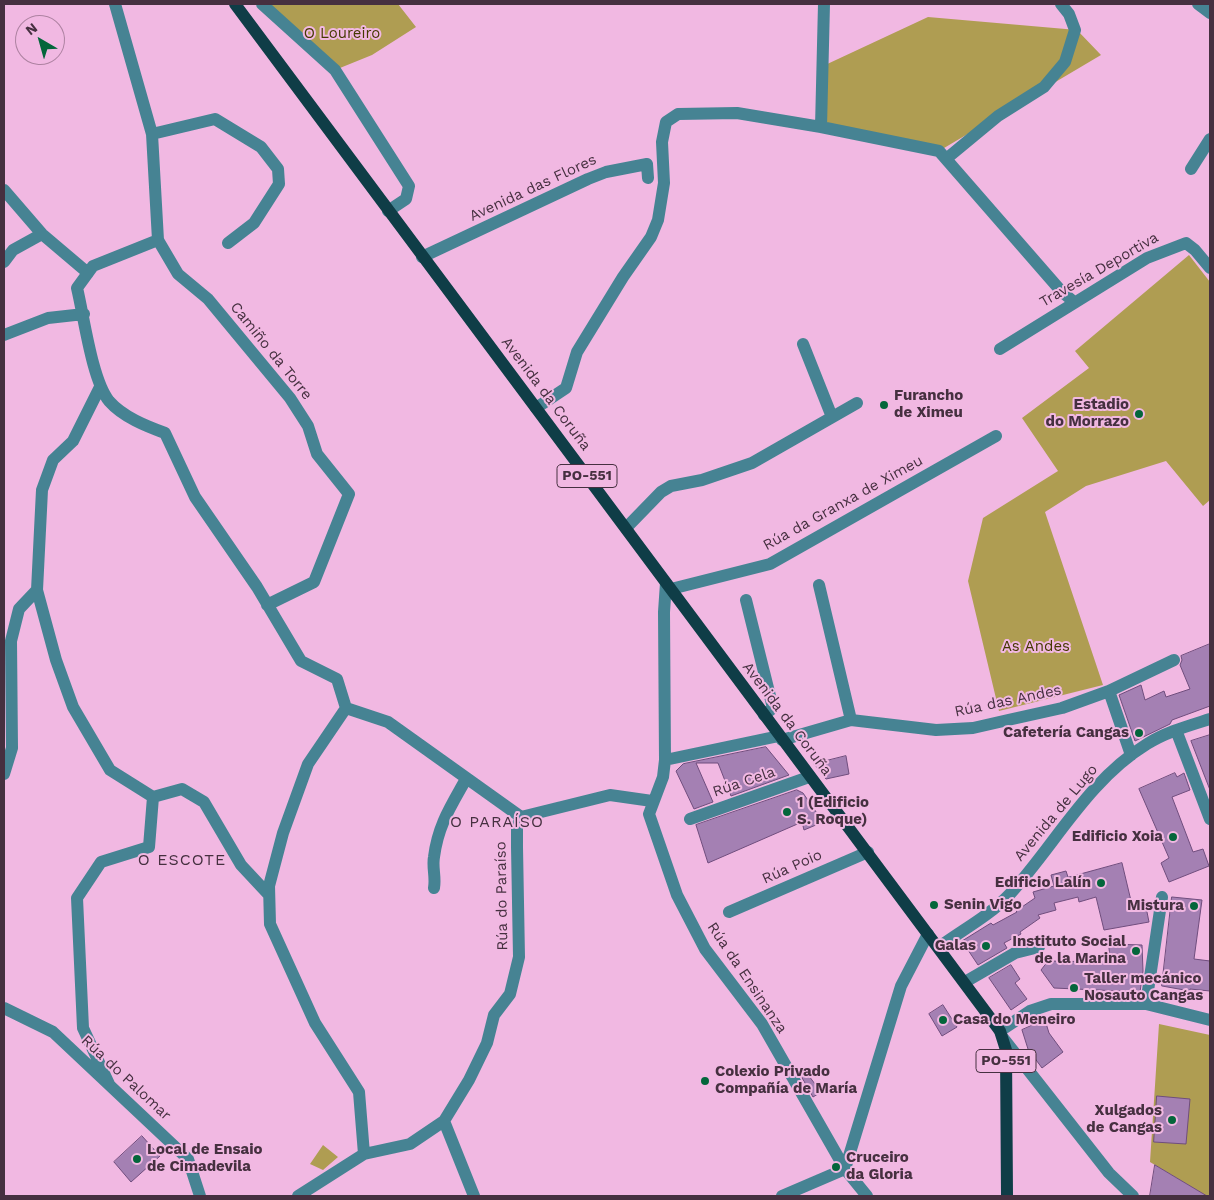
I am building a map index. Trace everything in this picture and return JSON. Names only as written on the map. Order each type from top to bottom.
[{"type":"main road","name":"Avenida da Coruña","points":[[235,4],[626,528],[809,777],[868,852],[939,948]]},
{"type":"main road","name":"PO-551","points":[[939,948],[1002,1034],[1008,1106],[1007,1196]]},
{"type":"street","points":[[115,4],[152,134],[158,240],[93,266],[77,288],[100,387],[110,402],[141,425],[165,433],[195,497],[267,604],[301,661],[337,679],[346,708]]},
{"type":"street","points":[[262,4],[335,70],[409,186],[406,199],[388,211]]},
{"type":"street","points":[[822,127],[824,4]]},
{"type":"street","points":[[946,159],[998,116],[1044,87],[1065,62],[1075,30],[1069,14],[1061,4]]},
{"type":"street","points":[[1198,4],[1210,14]]},
{"type":"street","points":[[536,408],[566,388],[577,352],[623,277],[651,237],[658,220],[664,182],[662,142],[666,122],[678,114],[737,113],[822,127],[939,151],[1061,291],[1074,302]]},
{"type":"street","points":[[152,134],[215,119],[261,147],[278,169],[279,184],[254,223],[228,243]]},
{"type":"street","points":[[1191,169],[1210,139]]},
{"type":"street","name":"Avenida das Flores","points":[[422,257],[606,172],[647,164],[648,178]]},
{"type":"street","points":[[4,190],[42,234],[88,273]]},
{"type":"street","points":[[4,262],[13,250],[42,234]]},
{"type":"street","name":"Camiño da Torre","points":[[158,240],[178,274],[208,299],[290,398],[308,426],[317,454],[349,494],[314,582],[267,604]]},
{"type":"street","name":"Travesía Deportiva","points":[[1000,349],[1147,258],[1186,243],[1195,250],[1210,268]]},
{"type":"street","points":[[4,335],[48,318],[84,314]]},
{"type":"street","points":[[804,344],[832,417]]},
{"type":"street","points":[[100,387],[73,442],[53,460],[42,490],[37,590],[56,660],[73,708],[110,770],[153,797],[182,789],[204,802],[241,865],[269,894]]},
{"type":"street","points":[[626,528],[661,492],[672,486],[702,480],[752,463],[857,403]]},
{"type":"street","name":"Rúa da Granxa de Ximeu","points":[[668,586],[770,564],[996,436]]},
{"type":"street","points":[[819,585],[851,720]]},
{"type":"street","name":"Rúa da Ensinanza","points":[[668,586],[664,612],[665,760],[663,777],[652,801],[649,814],[676,895],[705,949],[762,1024],[845,1170],[867,1196]]},
{"type":"street","points":[[4,774],[12,748],[7,639],[20,610],[37,590]]},
{"type":"street","points":[[746,600],[773,708],[764,715]]},
{"type":"street","name":"Rúa das Andes","points":[[665,760],[781,738],[851,720],[936,730],[973,728],[1062,708],[1109,691],[1174,660]]},
{"type":"street","points":[[1109,691],[1132,755]]},
{"type":"street","points":[[346,708],[388,722],[521,818],[610,795],[652,801]]},
{"type":"street","points":[[346,708],[308,764],[282,833],[269,886],[270,924],[315,1023],[359,1092],[364,1154]]},
{"type":"street","name":"Avenida de Lugo","points":[[939,948],[1008,895],[1097,786],[1132,755],[1147,744],[1176,730],[1210,720]]},
{"type":"street","points":[[1176,730],[1210,819]]},
{"type":"street","name":"Rúa Cela","points":[[690,819],[809,777]]},
{"type":"street","points":[[434,888],[436,876],[433,859],[439,827],[466,779]]},
{"type":"street","points":[[109,1084],[83,1028],[77,898],[101,862],[150,847],[153,797]]},
{"type":"street","name":"Rúa do Paraíso","points":[[444,1121],[469,1080],[487,1043],[494,1015],[510,994],[519,957],[517,827],[521,818]]},
{"type":"street","name":"Rúa Poio","points":[[729,912],[868,852]]},
{"type":"street","points":[[1146,1004],[1162,897]]},
{"type":"street","points":[[782,1196],[845,1170],[901,986],[928,934]]},
{"type":"street","points":[[965,982],[1015,953],[1039,947]]},
{"type":"street","points":[[1133,1196],[1109,1173],[1002,1034],[1030,1011],[1051,1004],[1146,1004],[1210,1020]]},
{"type":"street","name":"Rúa do Palomar","points":[[4,1008],[53,1032],[188,1159],[200,1196]]},
{"type":"street","points":[[298,1196],[364,1154],[410,1144],[444,1121],[474,1196]]},
{"type":"green space","name":"O Loureiro","points":[[262,4],[398,4],[416,27],[372,55],[335,70]]},
{"type":"green space","points":[[928,17],[1077,30],[1101,55],[939,151],[821,127],[823,66]]},
{"type":"green space","name":"As Andes","points":[[1189,255],[1210,282],[1210,500],[1203,506],[1166,461],[1086,486],[1045,512],[1103,685],[999,711],[968,581],[983,518],[1058,471],[1022,418],[1089,368],[1075,351]]},
{"type":"green space","points":[[1159,1024],[1210,1035],[1210,1196],[1202,1196],[1203,1194],[1150,1162]]},
{"type":"green space","points":[[323,1145],[338,1157],[323,1170],[310,1164]]},
{"type":"building","points":[[1210,644],[1210,706],[1172,720],[1170,724],[1135,741],[1119,695],[1141,685],[1145,700],[1164,691],[1166,697],[1190,689],[1180,665],[1181,656]]},
{"type":"building","points":[[1210,735],[1210,790],[1191,741]]},
{"type":"building","points":[[766,747],[789,775],[731,796],[718,763],[696,763],[713,802],[694,809],[676,771],[683,764]]},
{"type":"building","points":[[846,756],[849,774],[826,779],[814,764]]},
{"type":"building","name":"Edificio Xoia","points":[[1175,773],[1177,777],[1184,773],[1190,790],[1172,797],[1193,852],[1203,849],[1209,866],[1169,882],[1161,863],[1169,858],[1139,789]]},
{"type":"building","points":[[797,790],[803,793],[823,822],[804,830],[802,822],[708,863],[696,825]]},
{"type":"building","points":[[1122,863],[1132,905],[1145,902],[1149,922],[1104,930],[1096,897],[1079,902],[1078,897],[1054,903],[1056,910],[1038,915],[1040,918],[1020,932],[1021,934],[1004,943],[1007,948],[978,965],[962,941],[991,923],[993,925],[1017,912],[1035,898],[1033,892],[1054,886],[1051,875],[1066,871],[1068,877]]},
{"type":"building","points":[[1172,897],[1202,900],[1194,959],[1210,961],[1210,991],[1190,989],[1190,991],[1162,986]]},
{"type":"building","points":[[1109,944],[1142,945],[1143,971],[1140,992],[1054,988],[1041,970],[1048,961],[1110,962]]},
{"type":"building","points":[[1011,965],[1020,979],[1015,983],[1027,999],[1011,1010],[989,978]]},
{"type":"building","name":"Casa do Meneiro","points":[[943,1005],[957,1027],[942,1036],[929,1014]]},
{"type":"building","points":[[1045,1020],[1049,1033],[1063,1052],[1042,1068],[1028,1049],[1022,1030]]},
{"type":"building","points":[[806,1072],[821,1092],[813,1097],[801,1076]]},
{"type":"building","name":"Xulgados de Cangas","points":[[1157,1096],[1190,1099],[1186,1144],[1154,1142]]},
{"type":"building","name":"Local de Ensaio de Cimadevila","points":[[142,1136],[160,1156],[131,1182],[114,1162]]},
{"type":"building","points":[[1155,1165],[1207,1196],[1150,1196]]},
{"type":"place","name":"Furancho de Ximeu","points":[[884,405]]},
{"type":"place","name":"Estadio do Morrazo","points":[[1139,414]]},
{"type":"place","name":"Cafetería Cangas","points":[[1139,733]]},
{"type":"place","name":"1 (Edificio S. Roque)","points":[[787,812]]},
{"type":"place","name":"Edificio Xoia","points":[[1173,837]]},
{"type":"place","name":"Edificio Lalín","points":[[1101,883]]},
{"type":"place","name":"Senin Vigo","points":[[934,905]]},
{"type":"place","name":"Mistura","points":[[1194,906]]},
{"type":"place","name":"Galas","points":[[986,946]]},
{"type":"place","name":"Instituto Social de la Marina","points":[[1136,951]]},
{"type":"place","name":"Taller mecánico Nosauto Cangas","points":[[1074,988]]},
{"type":"place","name":"Casa do Meneiro","points":[[943,1020]]},
{"type":"place","name":"Colexio Privado Compañía de María","points":[[705,1081]]},
{"type":"place","name":"Xulgados de Cangas","points":[[1172,1120]]},
{"type":"place","name":"Local de Ensaio de Cimadevila","points":[[137,1159]]},
{"type":"place","name":"Cruceiro da Gloria","points":[[836,1167]]},
{"type":"district","name":"O PARAÍSO","points":[[497,822]]},
{"type":"district","name":"O ESCOTE","points":[[182,860]]}]
